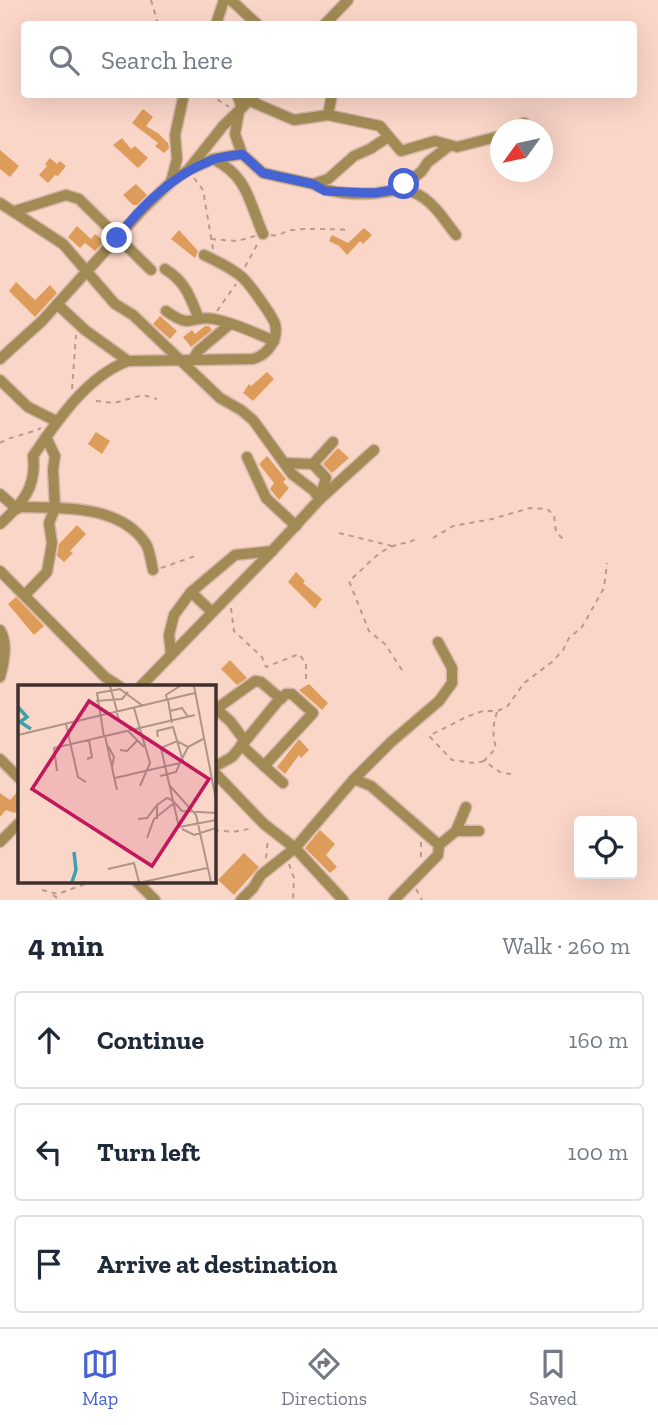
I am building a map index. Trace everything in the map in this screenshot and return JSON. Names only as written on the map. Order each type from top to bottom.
[{"type":"street","points":[[217,21],[224,0]]},
{"type":"street","points":[[231,0],[254,21]]},
{"type":"street","points":[[328,21],[348,0]]},
{"type":"street","points":[[172,183],[177,159],[175,135],[183,98]]},
{"type":"street","points":[[328,114],[331,98]]},
{"type":"street","points":[[247,103],[294,120],[328,114],[380,126],[401,151],[435,141],[457,147],[490,139]]},
{"type":"street","points":[[247,103],[235,134],[242,154],[263,173],[313,184],[325,191],[374,193],[399,189],[417,194],[430,203],[456,234]]},
{"type":"street","points":[[0,359],[42,321],[86,271],[109,250],[117,238],[188,170],[223,126],[247,103]]},
{"type":"street","points":[[313,184],[328,179],[354,156],[388,136]]},
{"type":"street","points":[[399,189],[449,146]]},
{"type":"street","points":[[188,170],[213,159],[242,154]]},
{"type":"street","points":[[213,159],[223,164],[245,184],[263,234]]},
{"type":"street","points":[[15,211],[66,195],[79,199],[151,270]]},
{"type":"street","points":[[0,203],[63,244],[115,304],[133,315],[220,398],[253,420],[292,474],[320,499]]},
{"type":"street","points":[[0,524],[18,508],[29,493],[35,470],[33,456],[40,434],[118,365],[128,361],[253,359],[262,356],[274,341],[275,325],[252,288],[241,276],[204,255]]},
{"type":"street","points":[[165,269],[179,278],[199,319]]},
{"type":"street","points":[[57,304],[85,330],[128,361]]},
{"type":"street","points":[[166,311],[180,321],[211,318],[274,341]]},
{"type":"street","points":[[193,360],[198,351],[230,324]]},
{"type":"street","points":[[0,380],[28,407],[55,420]]},
{"type":"street","points":[[25,595],[47,572],[52,543],[49,523],[55,508],[55,456],[40,434]]},
{"type":"street","points":[[313,464],[333,442]]},
{"type":"street","points":[[142,685],[320,499],[373,450]]},
{"type":"street","points":[[247,457],[266,498],[296,526]]},
{"type":"street","points":[[284,463],[313,464],[326,478],[320,499]]},
{"type":"street","points":[[0,494],[18,508],[75,508],[104,515],[133,528],[148,546],[153,570]]},
{"type":"street","points":[[171,655],[169,635],[174,615],[191,592],[235,555],[272,551]]},
{"type":"street","points":[[0,571],[105,677],[117,685]]},
{"type":"street","points":[[191,592],[212,612]]},
{"type":"street","points":[[0,630],[4,636],[0,677]]},
{"type":"street","points":[[242,900],[261,875],[293,850],[354,779],[391,742],[439,701],[452,683],[452,668],[439,642]]},
{"type":"street","points":[[281,699],[261,682],[255,681],[215,708],[230,722],[243,743],[283,783]]},
{"type":"street","points":[[215,769],[232,757],[286,694],[292,694],[313,713],[264,766]]},
{"type":"street","points":[[0,759],[18,777]]},
{"type":"street","points":[[215,771],[265,825],[343,900]]},
{"type":"street","points":[[354,779],[372,786],[439,845]]},
{"type":"street","points":[[394,900],[438,855],[439,845],[456,831],[466,807]]},
{"type":"street","points":[[0,842],[18,823]]},
{"type":"street","points":[[456,831],[479,831]]},
{"type":"street","points":[[138,883],[155,900]]},
{"type":"path","points":[[151,0],[157,21]]},
{"type":"path","points":[[215,98],[233,109],[247,103]]},
{"type":"path","points":[[188,170],[203,190],[215,260]]},
{"type":"path","points":[[211,239],[237,242],[263,234],[276,236],[293,230],[348,230]]},
{"type":"path","points":[[211,318],[241,276],[263,234]]},
{"type":"path","points":[[71,404],[76,335]]},
{"type":"path","points":[[96,401],[114,403],[142,395],[157,399]]},
{"type":"path","points":[[0,443],[6,438],[40,434],[55,420]]},
{"type":"path","points":[[433,538],[453,526],[530,508],[547,509],[554,515],[556,533],[564,539]]},
{"type":"path","points":[[339,533],[393,546],[405,545],[419,537]]},
{"type":"path","points":[[393,546],[368,561],[349,581],[369,631],[385,644],[402,670]]},
{"type":"path","points":[[153,570],[198,555]]},
{"type":"path","points":[[498,712],[493,737],[496,748],[484,761],[474,765],[452,760],[429,736],[466,717],[483,711],[498,712],[507,707],[524,683],[552,662],[582,627],[604,588],[607,564]]},
{"type":"path","points":[[227,597],[231,606],[234,631],[262,657],[266,667],[299,654],[306,663],[306,682]]},
{"type":"path","points":[[484,761],[500,772],[515,775]]},
{"type":"path","points":[[215,830],[233,832],[265,825],[268,849],[261,875]]},
{"type":"path","points":[[293,850],[289,868],[294,878],[293,900]]},
{"type":"path","points":[[52,894],[88,883]]},
{"type":"path","points":[[42,890],[60,900]]},
{"type":"building","points":[[143,109],[153,117],[146,126],[168,143],[169,148],[164,153],[155,146],[158,143],[132,123]]},
{"type":"building","points":[[122,138],[131,149],[135,146],[148,158],[138,168],[113,145]]},
{"type":"building","points":[[0,150],[19,166],[10,177],[0,169]]},
{"type":"building","points":[[50,158],[57,164],[60,161],[66,166],[48,183],[39,175]]},
{"type":"building","points":[[136,184],[147,195],[137,205],[133,205],[123,195]]},
{"type":"building","points":[[77,226],[91,239],[95,234],[104,241],[95,251],[85,243],[80,248],[68,237]]},
{"type":"building","points":[[364,228],[372,235],[363,244],[360,241],[347,255],[339,246],[329,241],[332,235],[348,243]]},
{"type":"building","points":[[179,230],[198,251],[195,258],[171,239]]},
{"type":"building","points":[[16,282],[35,300],[50,285],[57,293],[35,317],[9,291]]},
{"type":"building","points":[[160,316],[177,331],[170,339],[153,324]]},
{"type":"building","points":[[205,326],[212,330],[191,347],[183,337],[192,330],[195,334]]},
{"type":"building","points":[[267,372],[274,379],[253,401],[243,393],[249,384],[251,386]]},
{"type":"building","points":[[96,432],[110,441],[102,454],[88,444]]},
{"type":"building","points":[[338,448],[349,458],[332,473],[323,464]]},
{"type":"building","points":[[267,456],[286,479],[283,482],[289,488],[279,500],[270,489],[274,483],[259,464]]},
{"type":"building","points":[[77,525],[86,534],[64,562],[57,556],[59,544]]},
{"type":"building","points":[[296,572],[305,581],[303,583],[322,599],[315,609],[288,582]]},
{"type":"building","points":[[16,597],[44,626],[34,635],[8,604]]},
{"type":"building","points":[[230,660],[247,678],[237,685],[221,669]]},
{"type":"building","points":[[309,684],[328,703],[322,710],[299,690]]},
{"type":"building","points":[[299,739],[309,750],[301,758],[299,755],[285,774],[277,767]]},
{"type":"building","points":[[18,791],[18,809],[15,813],[6,810],[0,817],[0,793],[10,800]]},
{"type":"building","points":[[320,830],[335,844],[326,855],[337,867],[330,873],[305,848]]},
{"type":"building","points":[[244,853],[259,867],[234,895],[218,880]]},
{"type":"route","points":[[117,238],[143,209],[172,183],[188,170],[213,159],[242,154],[263,173],[313,184],[325,191],[374,193],[399,189],[404,184]]}]
